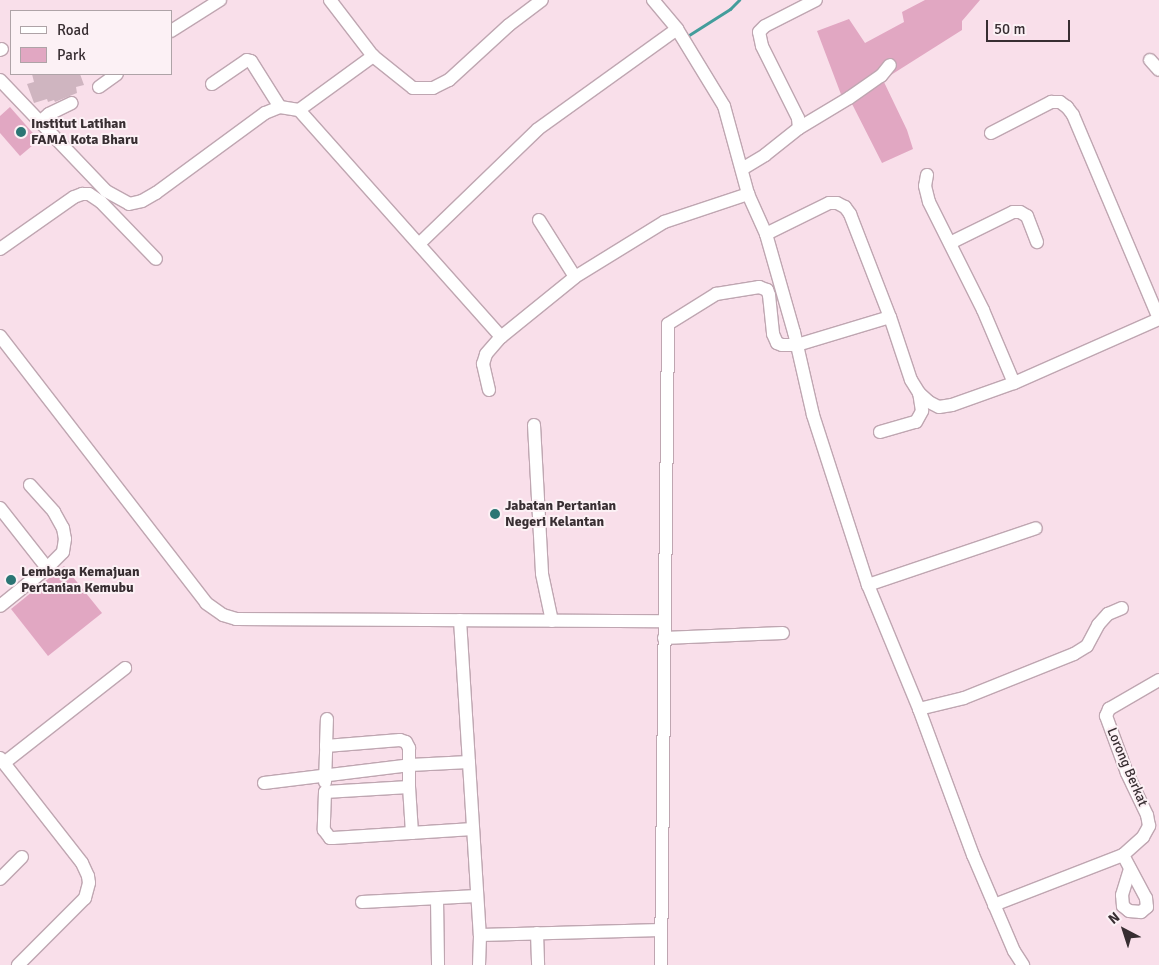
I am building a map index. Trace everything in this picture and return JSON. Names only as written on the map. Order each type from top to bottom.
[{"type":"street","points":[[330,0],[373,56],[413,88],[433,88],[449,80],[508,24],[542,0]]},
{"type":"street","points":[[653,0],[677,29],[724,106],[748,194],[766,234],[797,345],[814,416],[868,585],[919,709],[973,855],[1014,951],[1023,965]]},
{"type":"street","points":[[799,128],[798,118],[762,46],[759,32],[765,26],[816,0]]},
{"type":"street","points":[[172,30],[215,1]]},
{"type":"street","points":[[419,244],[538,129],[677,29]]},
{"type":"street","points":[[299,110],[373,56]]},
{"type":"street","points":[[212,84],[247,60],[252,60],[280,107]]},
{"type":"street","points":[[1150,60],[1159,70]]},
{"type":"street","points":[[742,169],[799,128],[850,98],[880,76],[890,66]]},
{"type":"street","points":[[99,88],[116,75]]},
{"type":"street","points":[[0,80],[106,191],[117,200],[129,204],[142,201],[156,193],[264,113],[280,107],[299,110],[501,337]]},
{"type":"street","points":[[766,234],[829,203],[837,202],[845,208],[850,214],[890,317],[911,380],[919,393],[929,402],[939,407],[952,405],[1014,382],[1159,319],[1073,115],[1067,107],[1060,102],[1051,102],[991,133]]},
{"type":"street","points":[[40,122],[49,114],[72,103]]},
{"type":"street","points":[[927,175],[925,186],[929,202],[983,310],[1014,382]]},
{"type":"street","points":[[0,250],[74,197],[89,194],[101,202],[156,259]]},
{"type":"street","points":[[489,390],[483,364],[484,358],[501,337],[575,277],[664,222],[748,194]]},
{"type":"street","points":[[950,243],[1013,212],[1020,212],[1027,216],[1037,242]]},
{"type":"street","points":[[539,220],[575,277]]},
{"type":"street","points":[[661,965],[668,324],[716,294],[729,290],[763,287],[769,295],[774,339],[782,345],[797,345],[890,317]]},
{"type":"street","points":[[0,336],[213,610],[236,619],[664,621]]},
{"type":"street","points":[[880,432],[916,422],[922,411],[919,393]]},
{"type":"street","points":[[534,425],[542,574],[552,620]]},
{"type":"street","points":[[0,606],[47,568],[63,552],[65,539],[63,528],[54,512],[30,485]]},
{"type":"street","points":[[0,508],[47,568]]},
{"type":"street","points":[[868,585],[1036,528]]},
{"type":"street","points":[[919,709],[964,698],[1074,654],[1087,646],[1098,625],[1108,614],[1122,608]]},
{"type":"street","points":[[460,620],[480,935],[479,965]]},
{"type":"street","points":[[664,638],[782,633]]},
{"type":"street","points":[[18,965],[85,898],[89,883],[82,863],[2,761],[126,668]]},
{"type":"street","name":"Lorong Berkat","points":[[994,905],[1123,855],[1143,837],[1149,826],[1147,815],[1127,773],[1106,713],[1109,709],[1159,680]]},
{"type":"street","points":[[327,718],[324,830],[330,838],[473,829]]},
{"type":"street","points":[[326,746],[403,741],[409,748],[412,833]]},
{"type":"street","points":[[264,783],[410,765],[469,762]]},
{"type":"street","points":[[325,792],[409,787]]},
{"type":"street","points":[[1123,855],[1130,869]]},
{"type":"street","points":[[0,879],[22,857]]},
{"type":"street","points":[[362,902],[477,896]]},
{"type":"street","points":[[437,899],[438,965]]},
{"type":"street","points":[[480,935],[661,930]]},
{"type":"street","points":[[537,933],[538,965]]},
{"type":"green space","points":[[925,0],[980,0],[962,21],[962,30],[883,80],[907,130],[913,149],[882,163],[847,94],[842,97],[817,31],[849,19],[865,43],[904,22],[902,12]]},
{"type":"green space","points":[[10,107],[39,140],[20,156],[0,133],[0,116]]},
{"type":"green space","points":[[64,566],[102,613],[48,656],[11,609]]},
{"type":"building","points":[[32,75],[80,75],[84,85],[76,87],[77,93],[55,102],[54,100],[48,102],[47,99],[34,103],[27,84],[34,82]]},
{"type":"waterway","points":[[689,35],[730,9],[739,0]]},
{"type":"place","name":"Institut Latihan FAMA Kota Bharu","points":[[21,132]]},
{"type":"place","name":"Jabatan Pertanian Negeri Kelantan","points":[[495,514]]},
{"type":"place","name":"Lembaga Kemajuan Pertanian Kemubu","points":[[11,580]]}]
